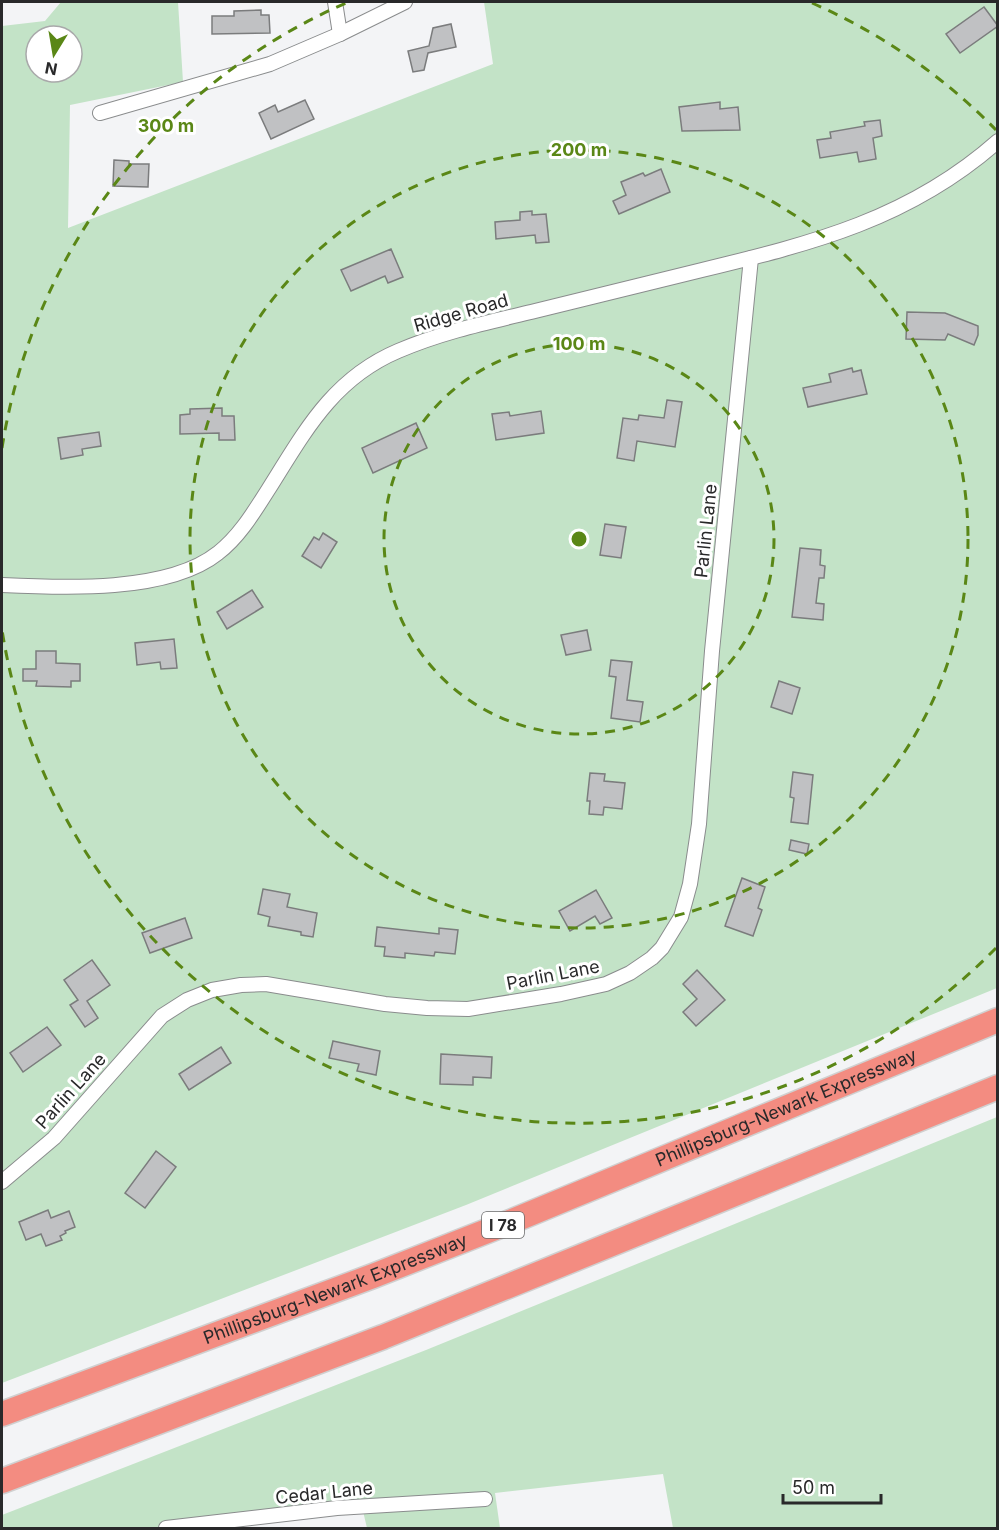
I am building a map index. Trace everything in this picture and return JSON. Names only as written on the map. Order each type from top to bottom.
[{"type":"highway","name":"Phillipsburg-Newark Expressway","points":[[2,1414],[374,1276],[998,1020]]},
{"type":"highway","points":[[2,1481],[383,1337],[998,1087]]},
{"type":"street","points":[[335,2],[340,33]]},
{"type":"street","points":[[100,113],[270,64],[405,2]]},
{"type":"street","name":"Ridge Road","points":[[2,585],[112,587],[162,578],[198,565],[217,554],[233,539],[258,507],[302,436],[332,396],[363,369],[397,351],[453,331],[790,248],[872,221],[927,194],[998,141]]},
{"type":"street","name":"Parlin Lane","points":[[2,1182],[54,1138],[162,1016],[187,1000],[212,990],[266,984],[385,1004],[468,1009],[561,994],[606,984],[630,973],[662,948],[681,917],[690,884],[699,824],[712,651],[751,258]]},
{"type":"street","name":"Cedar Lane","points":[[166,1528],[337,1508],[485,1498]]},
{"type":"green space","points":[[61,2],[178,2],[183,82],[70,105],[68,228],[493,64],[484,2],[997,2],[997,988],[466,1205],[2,1383],[2,26],[45,21]]},
{"type":"green space","points":[[997,1117],[997,1528],[673,1528],[663,1474],[495,1493],[500,1528],[367,1528],[362,1507],[210,1528],[2,1528],[2,1515],[426,1350]]},
{"type":"building","points":[[984,7],[998,26],[960,53],[946,34]]},
{"type":"building","points":[[261,10],[261,15],[269,15],[270,33],[212,34],[212,16],[234,16],[234,11]]},
{"type":"building","points":[[451,24],[456,47],[428,53],[424,70],[413,72],[408,51],[429,46],[433,28]]},
{"type":"building","points":[[305,100],[314,119],[271,139],[259,113],[275,105],[278,112]]},
{"type":"building","points":[[720,102],[720,109],[738,107],[740,130],[682,131],[679,107]]},
{"type":"building","points":[[880,120],[882,136],[873,138],[876,159],[859,162],[857,152],[820,158],[817,140],[831,138],[830,132],[865,126],[864,122]]},
{"type":"building","points":[[114,160],[129,161],[129,164],[149,164],[148,187],[113,186]]},
{"type":"building","points":[[661,169],[670,192],[619,214],[613,201],[626,195],[621,182]]},
{"type":"building","points":[[532,211],[532,215],[546,214],[549,242],[536,243],[535,235],[496,239],[495,222],[520,220],[520,212]]},
{"type":"building","points":[[391,249],[403,277],[388,283],[385,276],[351,291],[341,270]]},
{"type":"building","points":[[907,312],[945,313],[978,326],[978,335],[974,345],[948,334],[945,340],[906,339]]},
{"type":"building","points":[[852,368],[853,372],[861,370],[867,394],[808,407],[803,388],[831,382],[829,374]]},
{"type":"building","points":[[667,400],[682,402],[675,447],[637,441],[634,461],[617,458],[623,418],[638,420],[639,415],[664,418]]},
{"type":"building","points":[[222,408],[222,416],[234,416],[235,440],[219,440],[219,433],[180,434],[180,415],[190,414],[190,409]]},
{"type":"building","points":[[541,411],[544,433],[496,440],[492,414],[509,412],[510,416]]},
{"type":"building","points":[[416,423],[427,448],[373,473],[362,448]]},
{"type":"building","points":[[99,432],[101,446],[82,449],[83,455],[61,459],[58,438]]},
{"type":"building","points":[[605,524],[626,527],[621,558],[600,555]]},
{"type":"building","points":[[323,533],[337,542],[321,568],[302,556],[314,537],[319,540]]},
{"type":"building","points":[[800,548],[821,550],[820,565],[825,566],[824,578],[819,578],[816,603],[824,604],[823,620],[792,617]]},
{"type":"building","points":[[252,590],[263,607],[227,629],[217,612]]},
{"type":"building","points":[[587,630],[591,650],[566,655],[561,635]]},
{"type":"building","points":[[174,639],[177,668],[161,669],[160,662],[137,665],[135,643]]},
{"type":"building","points":[[36,651],[56,651],[56,663],[80,664],[80,681],[71,681],[71,687],[36,686],[37,681],[23,681],[23,669],[36,669]]},
{"type":"building","points":[[611,660],[632,662],[627,700],[643,702],[640,722],[611,718],[616,677],[609,676]]},
{"type":"building","points":[[779,681],[800,688],[792,714],[771,707]]},
{"type":"building","points":[[793,772],[813,775],[808,824],[791,822],[794,798],[790,797]]},
{"type":"building","points":[[590,773],[605,774],[604,781],[625,783],[622,809],[604,807],[603,815],[589,814],[590,801],[587,801]]},
{"type":"building","points":[[791,840],[809,844],[807,854],[789,850]]},
{"type":"building","points":[[742,878],[765,887],[758,908],[762,910],[753,936],[725,926]]},
{"type":"building","points":[[263,889],[290,894],[287,907],[317,913],[313,937],[301,935],[301,932],[268,926],[270,917],[258,914]]},
{"type":"building","points":[[596,890],[612,918],[600,924],[595,916],[570,931],[559,911]]},
{"type":"building","points":[[185,918],[192,938],[150,953],[142,933]]},
{"type":"building","points":[[377,927],[439,934],[439,928],[458,930],[455,954],[435,952],[434,956],[405,953],[405,958],[384,956],[385,947],[375,946]]},
{"type":"building","points":[[92,960],[110,985],[87,1001],[98,1018],[85,1027],[70,1005],[78,1000],[64,980]]},
{"type":"building","points":[[697,970],[725,1000],[696,1026],[683,1012],[697,999],[683,984]]},
{"type":"building","points":[[47,1027],[61,1045],[23,1072],[10,1053]]},
{"type":"building","points":[[333,1041],[380,1051],[376,1075],[357,1071],[359,1064],[329,1058]]},
{"type":"building","points":[[221,1047],[231,1063],[189,1090],[179,1074]]},
{"type":"building","points":[[441,1054],[492,1057],[491,1078],[473,1077],[473,1085],[440,1084]]},
{"type":"building","points":[[156,1151],[176,1167],[145,1208],[125,1193]]},
{"type":"building","points":[[48,1210],[51,1218],[69,1211],[75,1227],[60,1236],[62,1240],[46,1246],[41,1234],[26,1240],[19,1222]]}]
